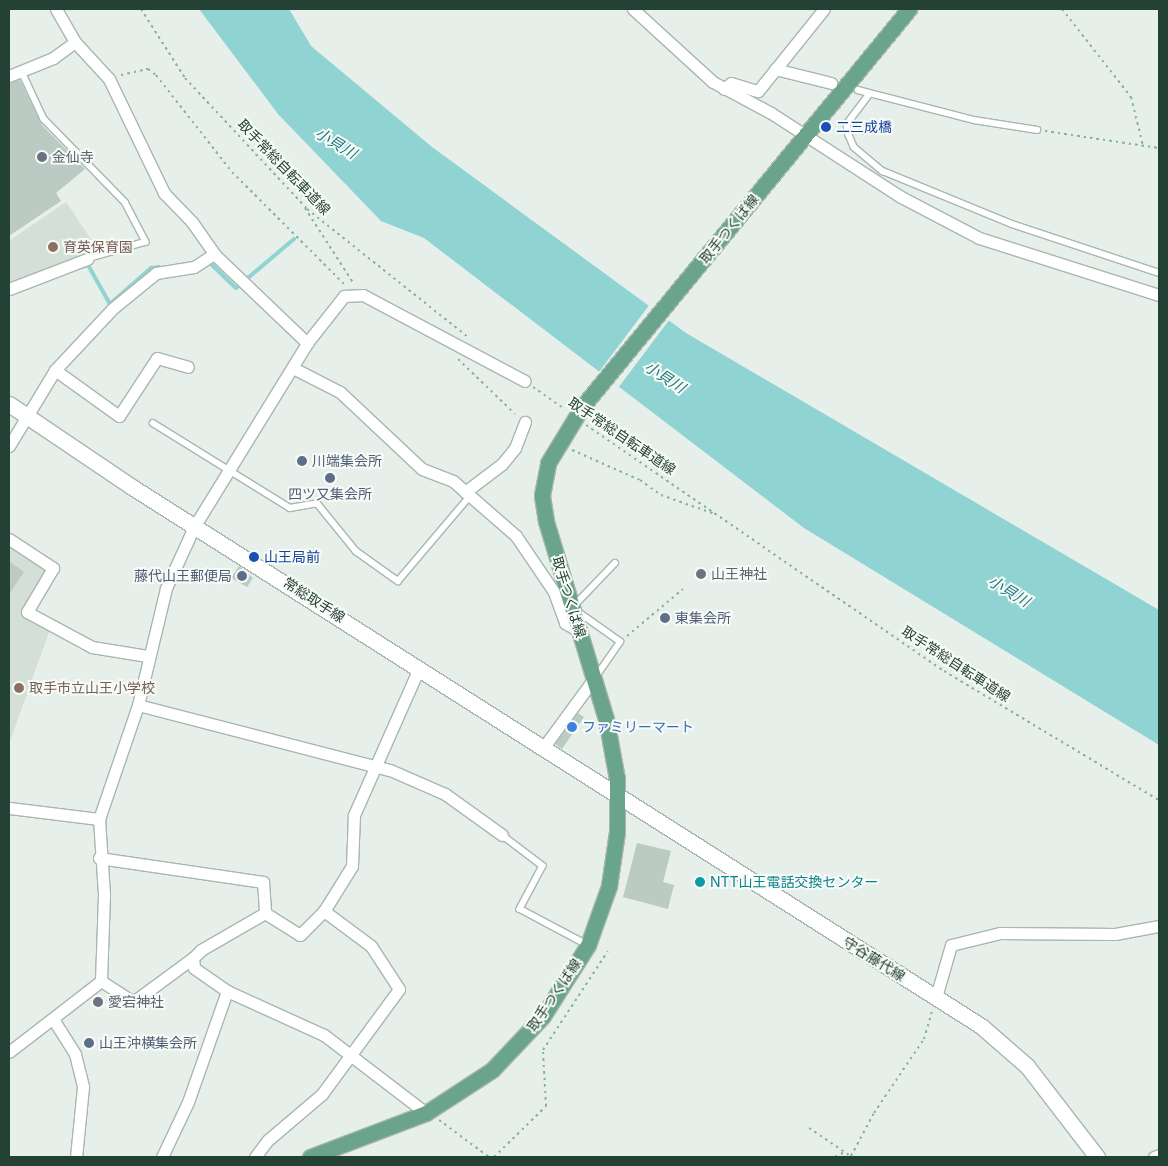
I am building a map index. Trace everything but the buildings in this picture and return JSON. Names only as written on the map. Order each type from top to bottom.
[{"type":"main road","name":"取手つくば線","points":[[310,1157],[426,1113],[473,1084],[509,1054],[543,1016],[588,945],[609,886],[619,797],[613,748],[572,608],[542,495],[554,448],[579,412],[909,9]]},
{"type":"main road","name":"常総取手線","points":[[9,404],[23,417],[619,797]]},
{"type":"main road","name":"守谷藤代線","points":[[619,797],[936,997],[1012,1050],[1097,1157]]},
{"type":"street","points":[[56,9],[75,42],[109,79],[164,192],[192,222],[214,254],[307,344]]},
{"type":"street","points":[[633,9],[724,89],[802,140],[901,197],[979,238],[1159,295]]},
{"type":"street","points":[[724,89],[731,83],[758,91],[824,9]]},
{"type":"street","points":[[9,76],[22,72],[75,42]]},
{"type":"street","points":[[775,69],[831,84]]},
{"type":"street","points":[[9,446],[23,417],[75,344],[156,273],[194,267],[214,254]]},
{"type":"street","points":[[9,290],[87,259]]},
{"type":"street","points":[[9,1052],[101,981],[104,894],[99,858],[99,819],[138,705],[147,656],[166,588],[194,527],[232,472],[307,344],[344,296],[358,295],[525,381]]},
{"type":"street","points":[[55,370],[119,416],[157,358],[188,367]]},
{"type":"street","points":[[293,368],[340,392],[422,469],[453,481],[516,536],[554,592],[565,623],[579,631]]},
{"type":"street","points":[[467,494],[502,464],[515,448],[525,422]]},
{"type":"street","points":[[9,539],[53,568],[27,612],[92,646],[147,656]]},
{"type":"street","points":[[265,913],[300,935],[324,912],[352,866],[354,815],[372,768],[419,668]]},
{"type":"street","points":[[543,748],[593,680]]},
{"type":"street","points":[[138,705],[322,749],[372,768],[390,770],[445,794],[502,835]]},
{"type":"street","points":[[9,808],[99,819]]},
{"type":"street","points":[[99,858],[263,882],[265,913]]},
{"type":"street","points":[[255,1157],[268,1140],[322,1094],[399,989],[370,946],[324,912]]},
{"type":"street","points":[[101,981],[133,1002],[193,958],[265,913]]},
{"type":"street","points":[[936,997],[951,945],[1000,933],[1115,934],[1159,926]]},
{"type":"street","points":[[193,958],[194,968],[227,991],[299,1020],[351,1056],[426,1113]]},
{"type":"street","points":[[162,1157],[188,1102],[227,991]]},
{"type":"street","points":[[53,1019],[75,1054],[82,1086],[76,1157]]},
{"type":"street","points":[[1154,1157],[1159,1155]]},
{"type":"lane","points":[[22,72],[44,119],[125,202],[146,242],[87,259]]},
{"type":"lane","points":[[858,90],[1037,130]]},
{"type":"lane","points":[[870,94],[847,124],[848,135],[854,147],[884,171],[1012,224],[1159,273]]},
{"type":"lane","points":[[153,424],[290,508],[317,503],[356,551],[398,581],[467,494]]},
{"type":"lane","points":[[593,680],[620,642],[572,608],[615,563]]},
{"type":"lane","points":[[502,835],[543,866],[520,909],[588,945]]},
{"type":"path","name":"取手常総自転車道線","points":[[141,9],[185,78],[303,204],[471,338]]},
{"type":"path","points":[[1062,9],[1131,97],[1143,146]]},
{"type":"path","points":[[109,79],[148,69],[156,75],[232,172],[358,295]]},
{"type":"path","points":[[1037,130],[1159,148]]},
{"type":"path","points":[[303,204],[358,295]]},
{"type":"path","points":[[449,343],[458,360],[525,422]]},
{"type":"path","name":"取手常総自転車道線","points":[[525,381],[579,412],[718,515],[944,671],[1159,800]]},
{"type":"path","points":[[566,447],[640,480],[661,494],[718,515]]},
{"type":"path","points":[[620,642],[683,589]]},
{"type":"path","points":[[494,1157],[546,1106],[543,1050],[608,951]]},
{"type":"path","points":[[809,1128],[852,1156],[874,1113],[924,1038],[936,997]]},
{"type":"path","points":[[426,1113],[454,1127],[489,1157]]},
{"type":"path","points":[[835,1157],[845,1152]]},
{"type":"shaded area","name":"育英保育園","points":[[66,202],[101,254],[9,289],[9,241]]},
{"type":"shaded area","name":"取手市立山王小学校","points":[[9,544],[46,569],[23,613],[49,632],[9,744]]},
{"type":"water","name":"小貝川","points":[[199,9],[289,9],[311,46],[432,147],[686,333],[1159,610],[1159,745],[804,528],[424,238],[381,221],[278,114]]},
{"type":"pier","points":[[650,304],[670,319],[619,387],[599,372]]},
{"type":"waterway","points":[[209,262],[236,288],[294,239]]},
{"type":"waterway","points":[[82,267],[88,265],[110,304],[151,268],[159,267]]},
{"type":"place","name":"二三成橋","points":[[826,127]]},
{"type":"place","name":"金仙寺","points":[[42,157]]},
{"type":"place","name":"育英保育園","points":[[53,247]]},
{"type":"place","name":"川端集会所","points":[[302,461]]},
{"type":"place","name":"四ツ又集会所","points":[[330,478]]},
{"type":"place","name":"山王局前","points":[[254,557]]},
{"type":"place","name":"山王神社","points":[[701,574]]},
{"type":"place","name":"藤代山王郵便局","points":[[242,576]]},
{"type":"place","name":"東集会所","points":[[665,618]]},
{"type":"place","name":"取手市立山王小学校","points":[[19,688]]},
{"type":"place","name":"ファミリーマート","points":[[572,727]]},
{"type":"place","name":"NTT山王電話交換センター","points":[[700,882]]},
{"type":"place","name":"愛宕神社","points":[[98,1002]]},
{"type":"place","name":"山王沖横集会所","points":[[89,1043]]}]
